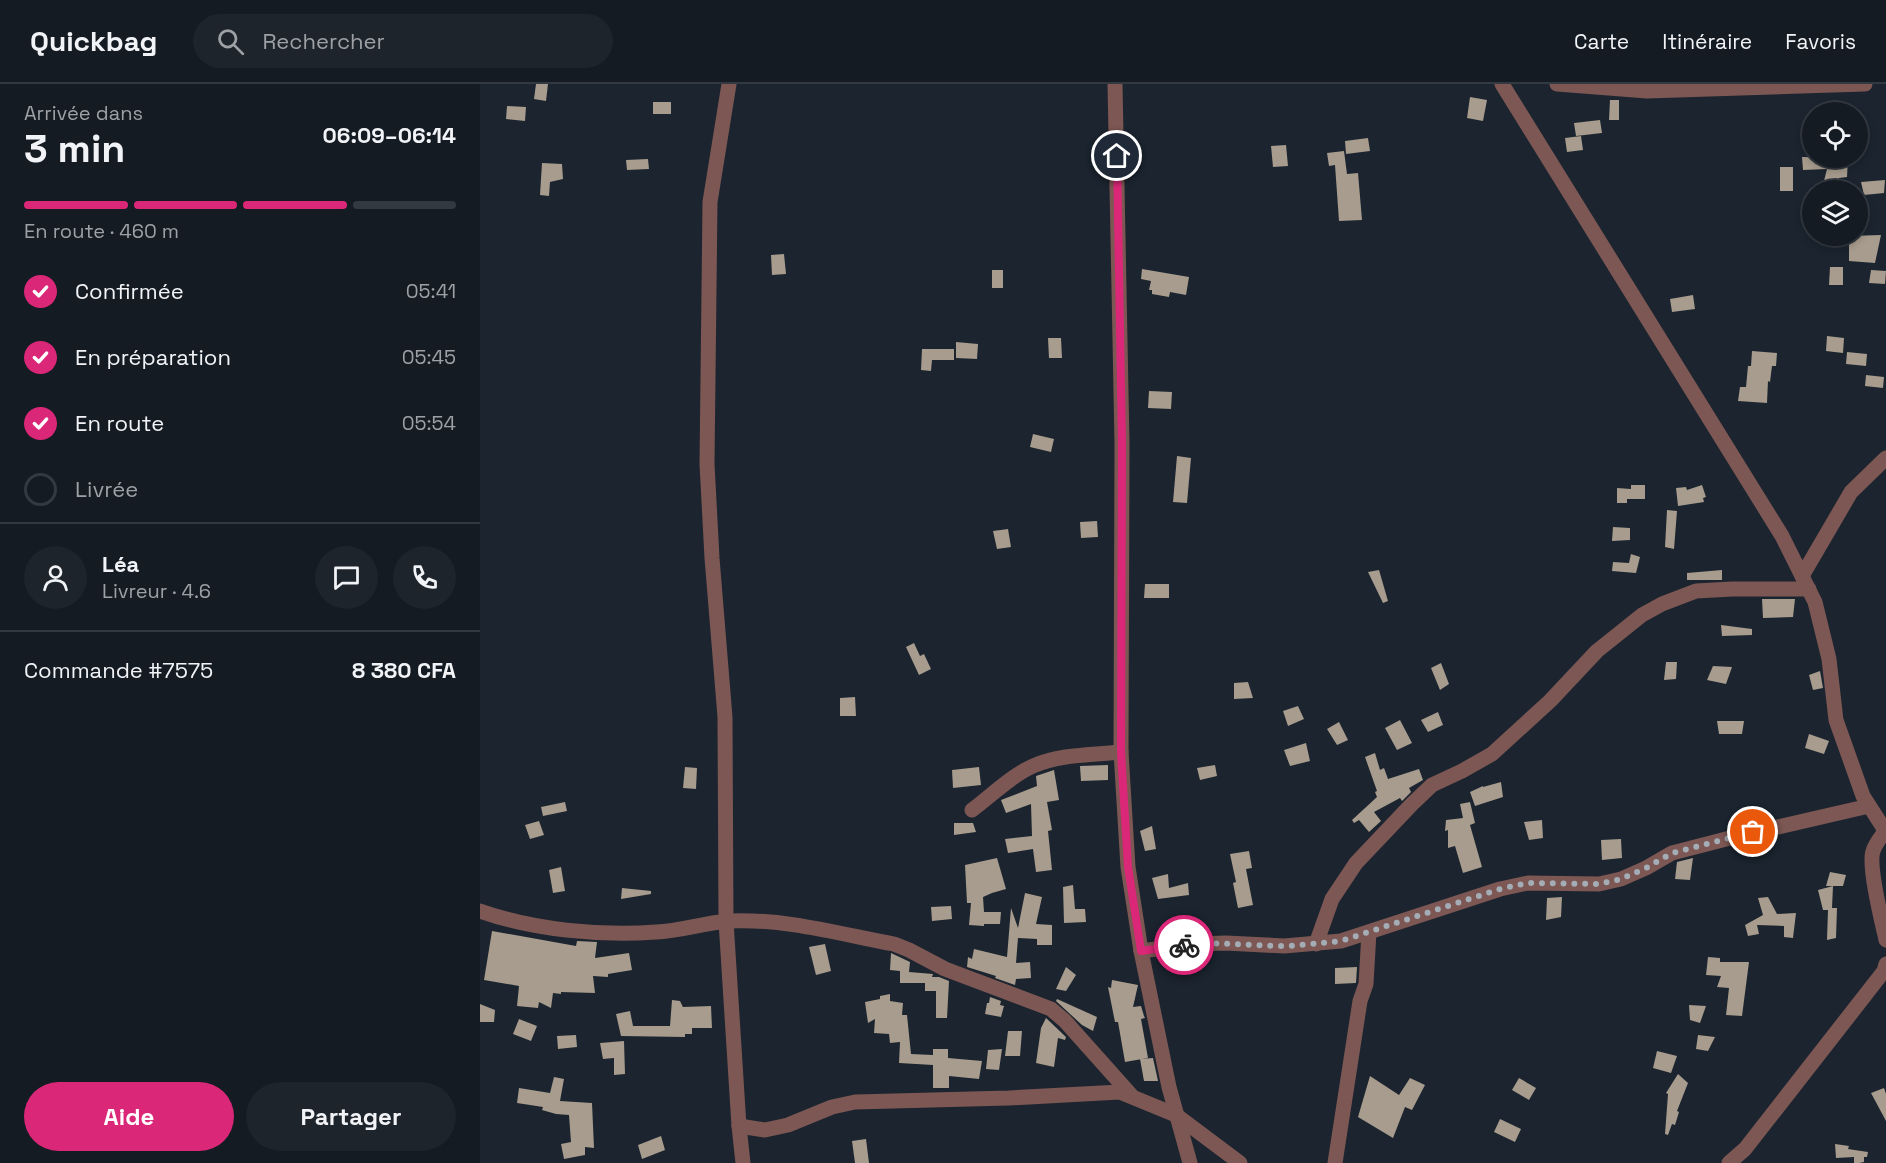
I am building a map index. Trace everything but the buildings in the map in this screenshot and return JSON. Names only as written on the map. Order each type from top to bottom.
[{"type":"street","points":[[729,84],[710,202],[707,464],[724,717],[726,921],[743,1163]]},
{"type":"street","points":[[1116,84],[1122,443],[1121,752],[1128,867],[1141,951],[1168,1087],[1190,1163]]},
{"type":"street","points":[[1502,84],[1782,536],[1815,602],[1828,658],[1836,720],[1863,796],[1885,832],[1873,849],[1872,856],[1874,881],[1886,940]]},
{"type":"street","points":[[1557,84],[1647,91],[1865,84]]},
{"type":"street","points":[[1805,583],[1851,492],[1886,458]]},
{"type":"street","points":[[1316,944],[1332,899],[1356,862],[1412,804],[1432,785],[1492,754],[1550,701],[1596,651],[1642,615],[1662,604],[1696,591],[1805,583]]},
{"type":"street","points":[[972,810],[1033,766],[1061,758],[1121,752]]},
{"type":"street","points":[[1141,951],[1195,944],[1284,946],[1341,941],[1500,889],[1528,883],[1599,884],[1621,879],[1672,853],[1869,806]]},
{"type":"street","points":[[480,911],[497,917],[565,930],[619,933],[656,932],[726,921],[772,922],[894,944],[945,969],[1051,1009],[1065,1021],[1131,1095]]},
{"type":"street","points":[[1335,1163],[1360,1001],[1366,984],[1369,932]]},
{"type":"street","points":[[1729,1163],[1745,1149],[1884,971],[1886,964]]},
{"type":"street","points":[[739,1126],[765,1130],[776,1128],[832,1107],[855,1102],[1009,1098],[1120,1092],[1176,1115],[1240,1163]]},
{"type":"way so far","points":[[1184,945],[1226,943],[1284,946],[1341,941],[1500,889],[1528,883],[1599,884],[1621,879],[1672,853],[1753,832]]},
{"type":"route","points":[[1117,156],[1122,443],[1121,752],[1128,867],[1141,951],[1184,945]]}]
